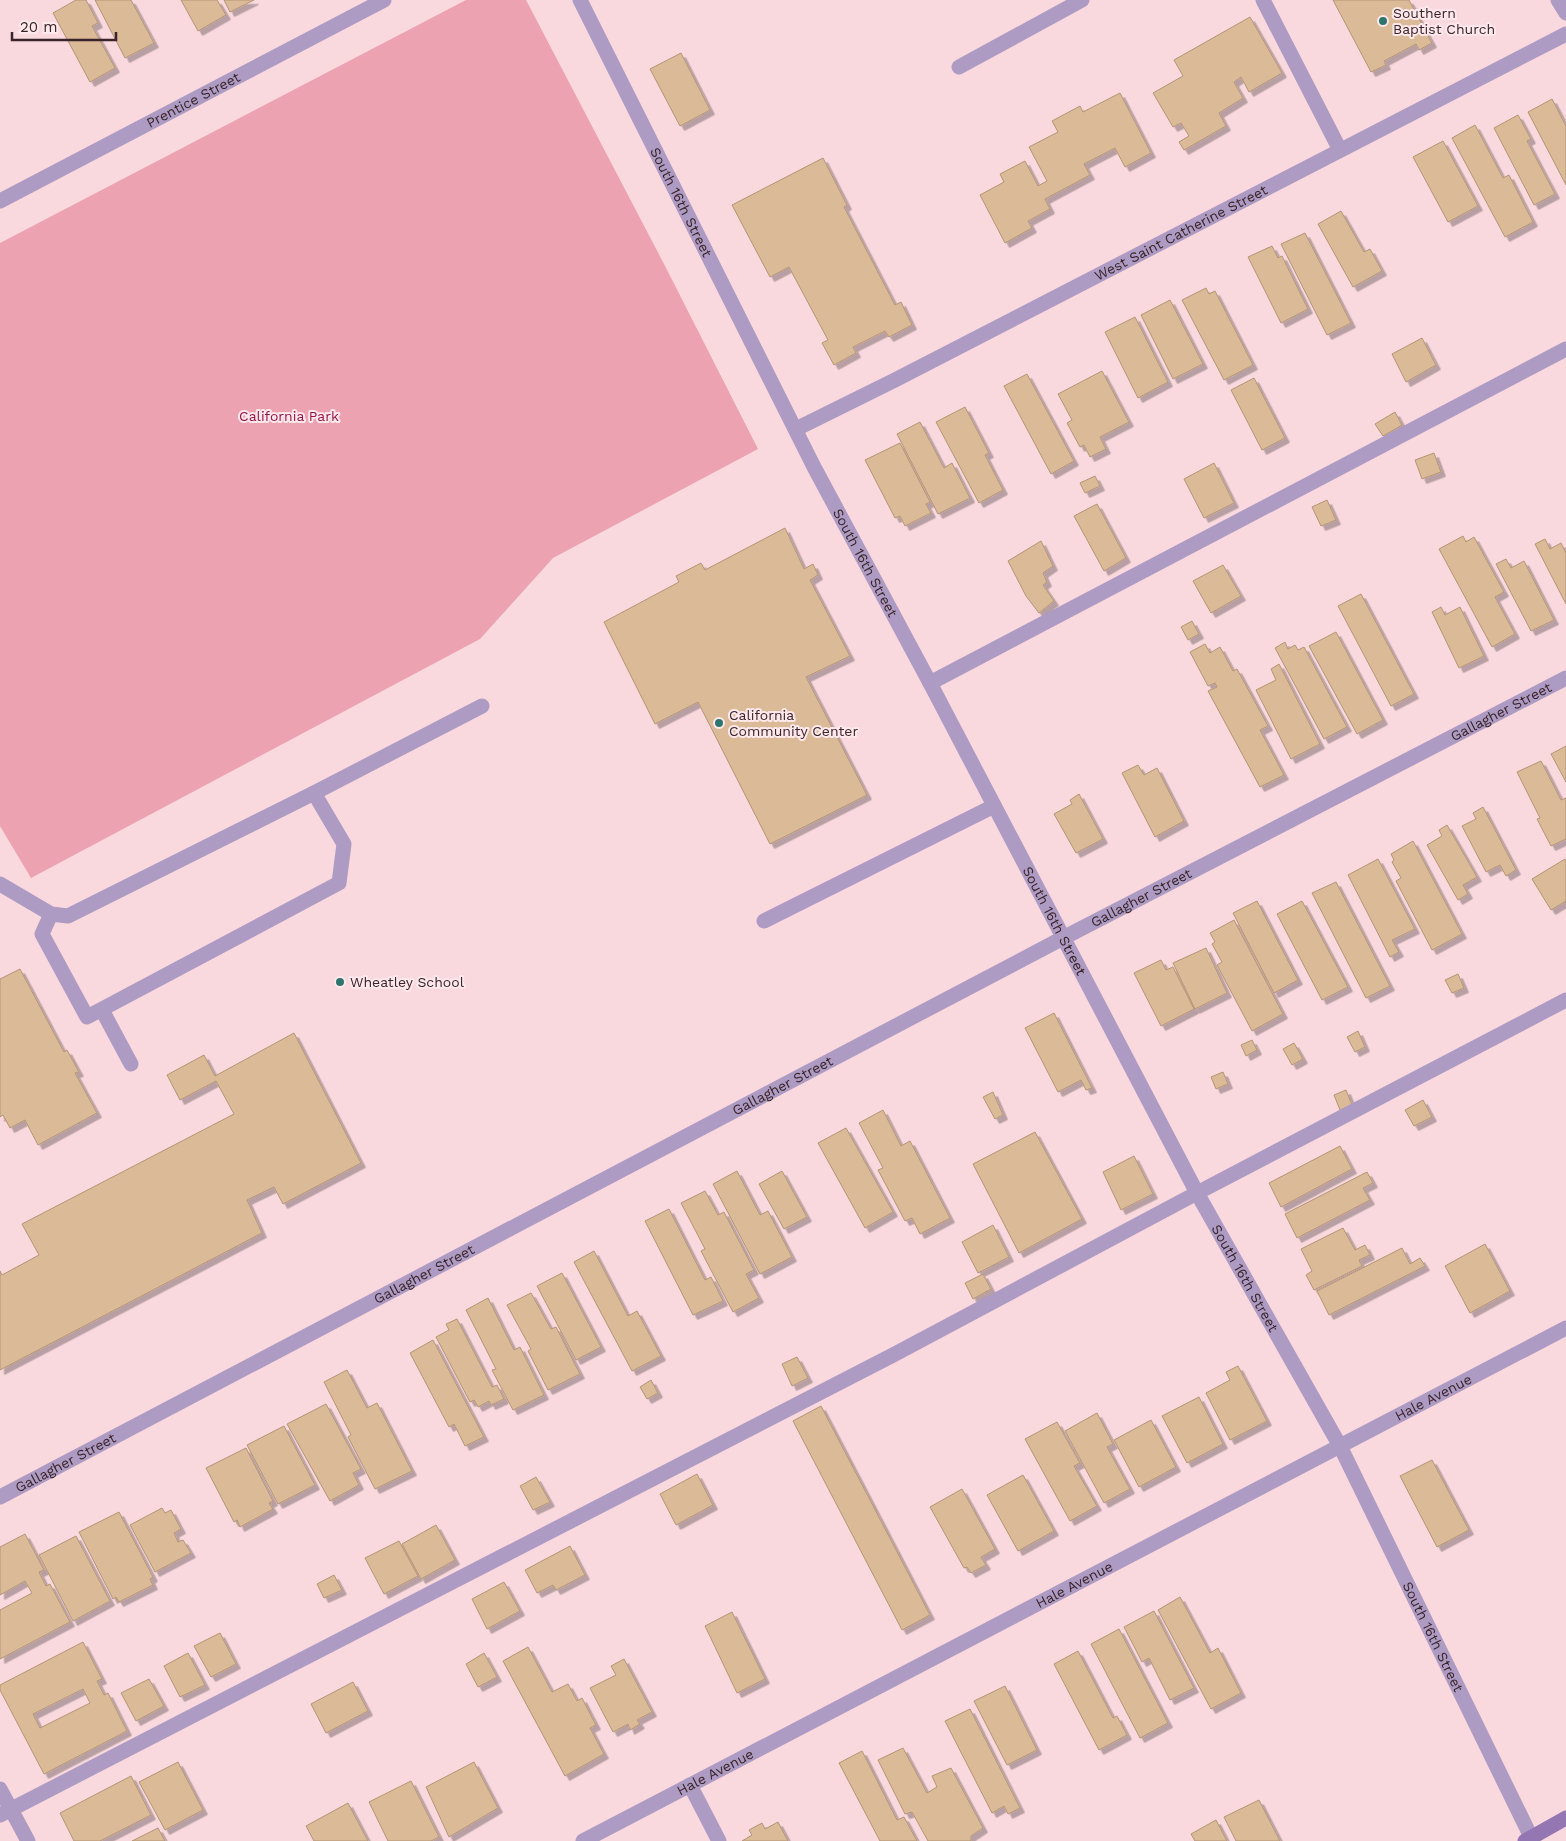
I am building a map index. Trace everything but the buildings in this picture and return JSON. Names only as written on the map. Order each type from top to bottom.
[{"type":"main road","points":[[1530,1840],[1566,1818]]},
{"type":"street","name":"Prentice Street","points":[[0,201],[384,0]]},
{"type":"street","name":"South 16th Street","points":[[580,0],[814,467],[930,683],[1197,1193],[1340,1446],[1530,1840]]},
{"type":"street","points":[[959,67],[1082,0]]},
{"type":"street","points":[[1263,0],[1340,150]]},
{"type":"street","points":[[1558,0],[1566,13]]},
{"type":"street","name":"West Saint Catherine Street","points":[[796,429],[895,380],[1566,34]]},
{"type":"street","points":[[930,683],[1566,349]]},
{"type":"street","name":"Gallagher Street","points":[[0,1498],[1062,938],[1566,678]]},
{"type":"street","points":[[0,884],[51,914],[68,916],[314,793],[482,706]]},
{"type":"street","points":[[51,914],[42,934],[88,1017],[339,883],[344,844],[314,793]]},
{"type":"street","points":[[764,921],[994,806]]},
{"type":"street","points":[[5,1812],[886,1358],[1566,1000]]},
{"type":"street","points":[[102,1010],[131,1064]]},
{"type":"street","name":"Hale Avenue","points":[[583,1841],[1566,1328]]},
{"type":"street","points":[[690,1785],[719,1841]]},
{"type":"street","points":[[0,1789],[5,1812],[28,1841]]},
{"type":"green space","name":"California Park","points":[[466,0],[526,0],[758,449],[553,558],[480,639],[31,878],[0,826],[0,243]]},
{"type":"place","name":"Southern Baptist Church","points":[[1383,21]]},
{"type":"place","name":"California Community Center","points":[[719,723]]},
{"type":"place","name":"Wheatley School","points":[[340,982]]}]
